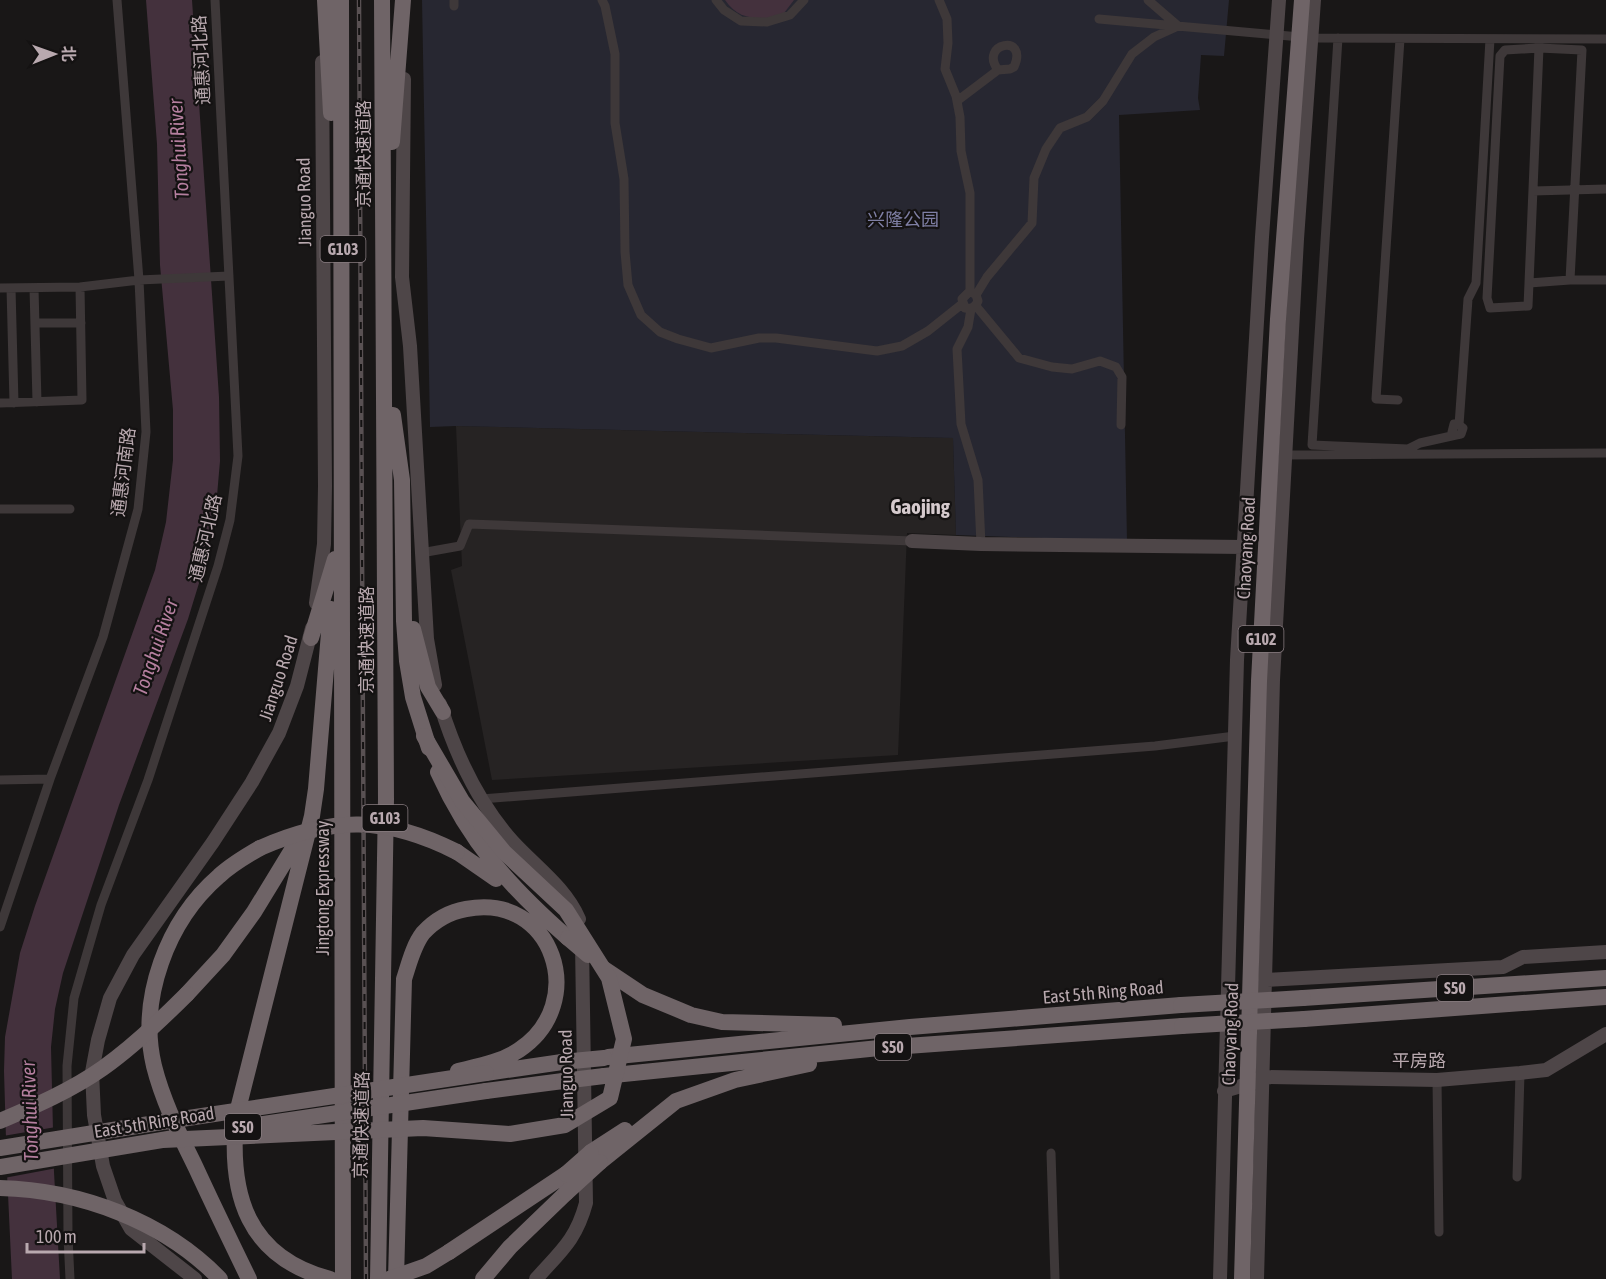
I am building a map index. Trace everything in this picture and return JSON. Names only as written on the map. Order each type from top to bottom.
[{"type":"highway","points":[[324,0],[343,317]]},
{"type":"highway","name":"京通快速道路","points":[[341,0],[343,317],[341,497]]},
{"type":"highway","name":"京通快速道路","points":[[378,1279],[386,799],[382,0]]},
{"type":"highway","points":[[383,262],[404,0]]},
{"type":"highway","name":"Chaoyang Road","points":[[1234,1279],[1237,1087],[1251,681],[1273,273],[1294,37],[1293,0]]},
{"type":"highway","name":"Chaoyang Road","points":[[1294,37],[1302,0]]},
{"type":"highway","points":[[384,356],[402,480],[407,661],[413,697],[434,762],[462,820],[497,869],[535,909]]},
{"type":"highway","points":[[330,1279],[293,1266],[271,1248],[254,1228],[243,1205],[235,1176],[233,1147],[236,1117],[312,816],[320,762],[334,559],[341,497]]},
{"type":"highway","name":"Jingtong Expressway","points":[[341,497],[343,1279]]},
{"type":"highway","points":[[311,638],[334,559]]},
{"type":"highway","points":[[404,586],[428,687],[442,712]]},
{"type":"highway","points":[[163,1140],[423,1128],[510,1134],[565,1125],[610,1098],[624,1040],[609,978],[566,910],[504,852],[462,801],[424,736]]},
{"type":"highway","points":[[0,1121],[71,1088],[103,1068],[163,1018],[223,955],[254,912],[312,816]]},
{"type":"highway","points":[[249,1279],[168,1110],[153,1064],[150,1016],[160,968],[176,929],[201,894],[219,876],[260,848],[287,836],[336,825],[369,824],[393,827],[418,834],[457,852],[481,867],[535,909],[604,969],[643,996],[691,1016],[722,1022],[910,1027]]},
{"type":"highway","points":[[396,1279],[404,979],[411,955],[422,934],[438,919],[456,911],[473,908],[506,911],[520,917],[534,928],[546,941],[554,958],[557,975],[556,994],[544,1026],[532,1040],[517,1051],[486,1068]]},
{"type":"highway","name":"East 5th Ring Road","points":[[0,1148],[420,1082],[486,1068],[910,1027],[1181,1005],[1606,978]]},
{"type":"highway","name":"S50","points":[[879,1048],[1606,997]]},
{"type":"highway","points":[[389,1279],[426,1266],[449,1252],[566,1174],[596,1157],[638,1122],[676,1101],[735,1080],[879,1048]]},
{"type":"highway","name":"East 5th Ring Road","points":[[0,1167],[486,1091],[604,1076],[879,1048]]},
{"type":"highway","name":"Chaoyang Road","points":[[1237,1087],[1242,1279]]},
{"type":"highway","points":[[483,1279],[510,1247],[566,1193],[596,1157]]},
{"type":"highway","points":[[0,1188],[27,1189],[66,1196],[104,1207],[146,1224],[179,1244],[220,1279]]},
{"type":"street","name":"通惠河南路","points":[[0,927],[102,637],[138,509],[146,432],[139,280],[117,0]]},
{"type":"street","name":"通惠河北路","points":[[70,1279],[67,1066],[74,998],[101,905],[155,757],[218,566],[230,520],[238,456],[225,277],[215,0]]},
{"type":"street","name":"Jianguo Road","points":[[195,1279],[131,1229],[115,1201],[103,1166],[94,1115],[92,1072],[110,998],[133,956],[252,782],[279,733],[297,686],[311,638],[324,544],[321,82],[324,0]]},
{"type":"street","name":"Jianguo Road","points":[[404,0],[402,278],[410,346],[427,639],[436,687],[442,712],[459,755],[481,799],[512,842],[565,894],[580,922],[582,936],[586,1203],[580,1225],[570,1242],[536,1279]]},
{"type":"street","points":[[602,0],[615,54],[615,123],[624,179],[628,285],[641,315],[660,332],[711,348],[759,338],[776,338],[877,351],[902,346],[978,301],[973,293],[970,193],[961,151],[957,101],[945,69],[948,43],[947,19],[939,0]]},
{"type":"street","points":[[716,0],[741,21],[767,22],[790,15],[804,0]]},
{"type":"street","points":[[1148,0],[1178,26]]},
{"type":"street","name":"Chaoyang Road","points":[[1257,1279],[1267,980],[1273,680],[1297,239],[1294,37],[1279,0]]},
{"type":"street","name":"Chaoyang Road","points":[[1220,1279],[1237,1087],[1235,736],[1262,237],[1294,37],[1314,0]]},
{"type":"street","points":[[1099,19],[1294,37],[1490,39],[1582,50],[1570,280]]},
{"type":"street","points":[[1121,425],[1122,377],[1116,367],[1100,361],[1072,369],[1053,367],[1019,358],[962,298],[973,293],[1032,224],[1034,178],[1046,149],[1060,128],[1087,117],[1103,101],[1132,54],[1154,37],[1178,26]]},
{"type":"street","points":[[1338,38],[1312,445],[1408,449],[1420,443],[1461,434],[1463,428],[1459,425],[1468,299],[1476,283],[1490,39]]},
{"type":"street","points":[[1398,400],[1376,399],[1400,39]]},
{"type":"street","points":[[1539,44],[1528,306],[1490,308],[1487,298],[1500,56],[1505,50],[1539,44],[1606,39]]},
{"type":"street","points":[[957,101],[998,70]]},
{"type":"street","points":[[1533,191],[1606,189]]},
{"type":"street","points":[[0,288],[80,287],[139,280],[225,277]]},
{"type":"street","points":[[1529,283],[1606,280]]},
{"type":"street","points":[[0,403],[82,400],[80,287]]},
{"type":"street","points":[[11,288],[14,403]]},
{"type":"street","points":[[34,288],[37,402]]},
{"type":"street","points":[[969,306],[968,327],[957,349],[957,360],[961,424],[978,480],[981,544]]},
{"type":"street","points":[[35,323],[81,323]]},
{"type":"street","points":[[1285,455],[1605,453],[1606,441]]},
{"type":"street","points":[[0,509],[70,509]]},
{"type":"street","points":[[421,553],[460,546],[469,524],[981,544],[1244,547]]},
{"type":"street","points":[[481,799],[1155,746],[1235,736]]},
{"type":"street","points":[[0,780],[51,779]]},
{"type":"street","points":[[1267,980],[1503,967],[1523,957],[1606,952]]},
{"type":"street","name":"平房路","points":[[1237,1087],[1264,1077],[1437,1080],[1546,1070],[1606,1034]]},
{"type":"street","points":[[1517,1177],[1520,1073]]},
{"type":"street","points":[[1437,1080],[1439,1232]]},
{"type":"street","points":[[1051,1153],[1055,1279]]},
{"type":"shaded area","points":[[456,426],[953,438],[956,535],[907,533],[898,755],[492,780],[451,570],[462,566]]},
{"type":"green space","name":"兴隆公园","points":[[422,0],[1229,0],[1224,56],[1201,55],[1198,98],[1200,110],[1119,115],[1127,541],[956,535],[953,438],[430,427]]},
{"type":"water","name":"Tonghui River","points":[[146,0],[192,0],[219,397],[220,461],[216,507],[207,557],[188,619],[119,805],[63,973],[55,1009],[51,1047],[54,1172],[60,1279],[12,1279],[4,1071],[5,1037],[20,953],[155,570],[166,522],[173,460],[173,410],[160,265],[157,144]]},
{"type":"water","points":[[725,0],[794,0],[781,17],[765,18],[750,17],[736,12]]},
{"type":"pier","points":[[56,1127],[57,1168],[4,1178],[3,1136]]},
{"type":"railway","points":[[359,0],[366,1279]]},
{"type":"district","name":"Gaojing","points":[[920,506]]}]
